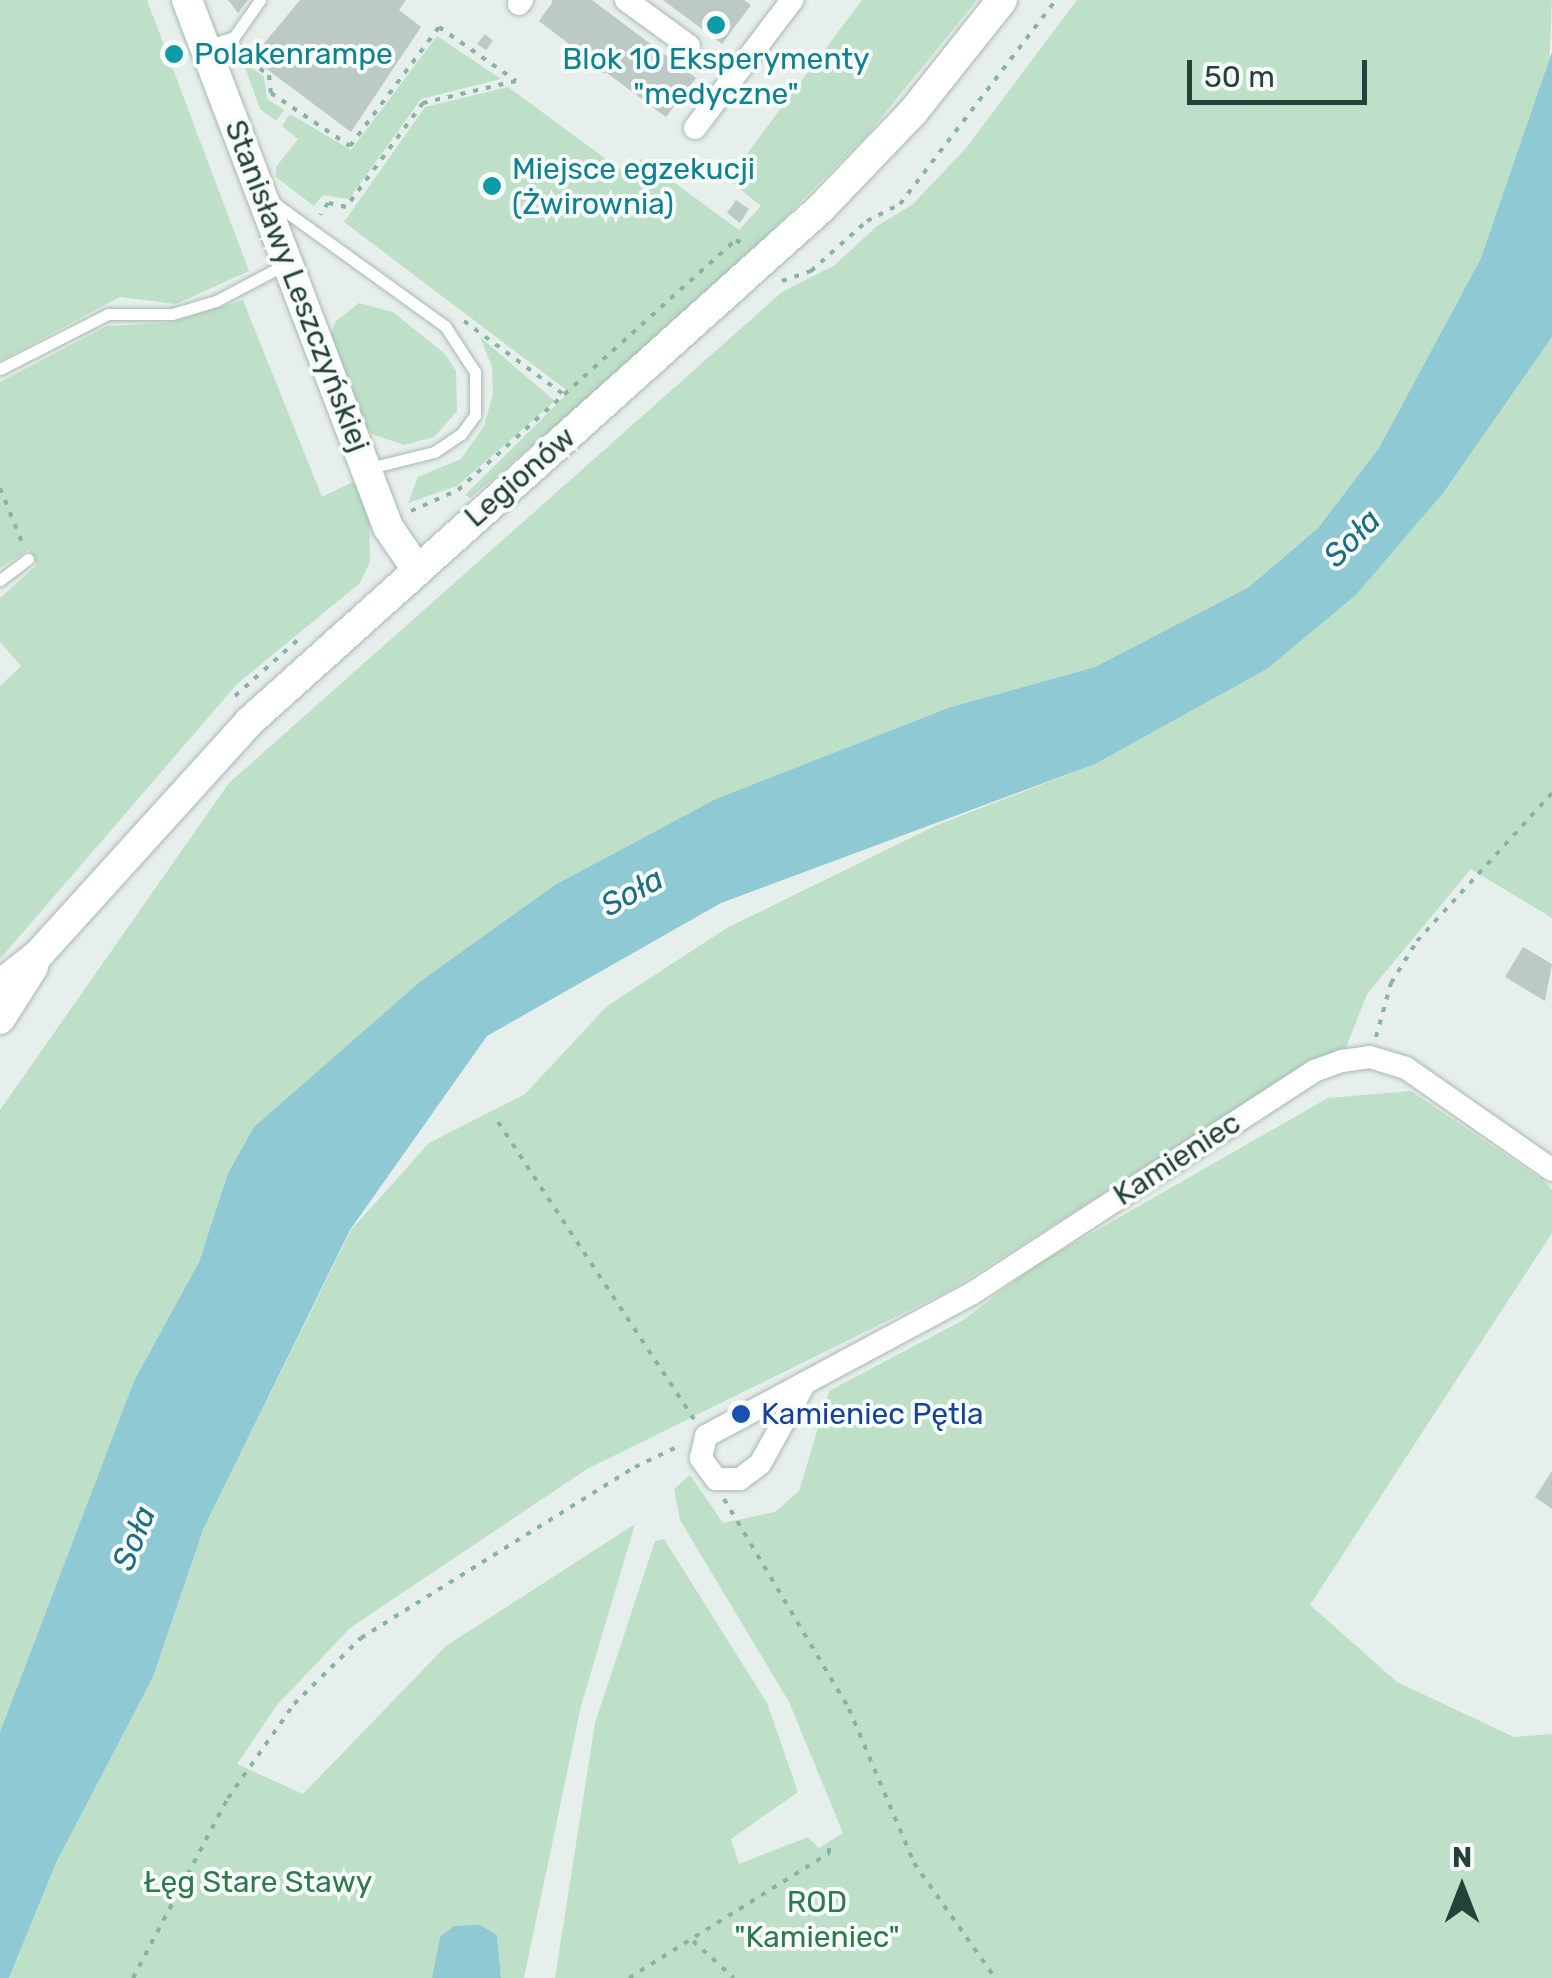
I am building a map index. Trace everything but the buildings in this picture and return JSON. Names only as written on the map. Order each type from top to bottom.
[{"type":"main road","name":"Stanisławy Leszczyńskiej","points":[[187,0],[388,527],[416,568]]},
{"type":"main road","name":"Legionów","points":[[0,1019],[38,956],[191,781],[416,568],[820,209],[913,112],[1002,0]]},
{"type":"main road","name":"Legionów","points":[[0,985],[38,956]]},
{"type":"street","points":[[626,0],[689,46]]},
{"type":"street","points":[[695,128],[792,0]]},
{"type":"street","points":[[1370,1057],[1406,1068],[1552,1170]]},
{"type":"street","name":"Kamieniec","points":[[706,1436],[972,1294],[1314,1070],[1370,1057]]},
{"type":"street","points":[[706,1436],[701,1458],[722,1480],[740,1479],[760,1464],[804,1385]]},
{"type":"lane","points":[[205,46],[237,30],[260,0]]},
{"type":"lane","points":[[264,196],[445,326],[475,372],[475,415],[461,434],[434,452],[366,470]]},
{"type":"lane","points":[[0,369],[108,314],[172,314],[216,301],[290,262]]},
{"type":"lane","points":[[0,580],[28,559]]},
{"type":"path","points":[[778,282],[811,272],[867,221],[900,204],[1056,0]]},
{"type":"path","points":[[237,30],[246,38],[249,61],[269,75],[272,93],[350,146],[439,27],[516,81],[423,102],[346,207],[328,202],[320,215]]},
{"type":"path","points":[[307,206],[335,226]]},
{"type":"path","points":[[457,316],[563,394]]},
{"type":"path","points":[[0,488],[28,559]]},
{"type":"path","points":[[1370,1057],[1391,983],[1417,941],[1552,794]]},
{"type":"path","points":[[132,1978],[228,1798],[294,1704],[361,1638],[635,1466],[706,1436],[498,1122]]},
{"type":"path","points":[[722,1480],[724,1507],[849,1709],[914,1862],[995,1978]]},
{"type":"path","points":[[629,1978],[829,1853],[829,1842]]},
{"type":"path","points":[[693,1941],[734,1978]]},
{"type":"green space","points":[[0,0],[147,0],[249,271],[176,304],[120,297],[0,361]]},
{"type":"green space","points":[[862,0],[977,0],[867,135],[697,306],[470,498],[465,495],[569,392],[344,222],[425,107],[508,87],[625,173],[642,159],[739,230],[761,206],[728,179]]},
{"type":"green space","points":[[1077,0],[1552,0],[1549,67],[1481,258],[1379,448],[1318,528],[1249,587],[1095,667],[951,707],[320,1075],[254,1127],[228,1173],[199,1262],[134,1381],[0,1732],[0,1110],[229,783],[782,292],[835,265],[877,226],[912,205],[966,148]]},
{"type":"green space","points":[[437,36],[501,79],[421,99],[349,199],[323,195],[314,206],[276,177],[276,167],[298,139],[282,126],[290,114],[351,150]]},
{"type":"green space","points":[[242,40],[246,63],[264,77],[267,99],[284,110],[276,121],[260,109],[238,48]]},
{"type":"green space","points":[[243,300],[322,497],[357,480],[369,508],[370,562],[360,583],[238,683],[0,959],[0,686],[21,666],[0,642],[0,598],[37,565],[28,550],[0,568],[0,382],[107,326],[169,323]]},
{"type":"green space","points":[[359,303],[393,312],[445,354],[456,371],[457,411],[434,437],[404,445],[372,434],[360,419],[329,338],[336,321]]},
{"type":"green space","points":[[480,337],[555,401],[457,486],[408,503],[418,477],[461,459],[484,426],[493,394],[492,367]]},
{"type":"green space","name":"Łęg Stare Stawy","points":[[1552,337],[1552,918],[1471,869],[1367,994],[1345,1050],[1291,1075],[950,1290],[587,1469],[350,1628],[277,1705],[237,1764],[303,1794],[446,1646],[635,1524],[581,1706],[524,1978],[501,1978],[497,1935],[440,1937],[432,1978],[9,1978],[56,1863],[153,1677],[203,1530],[351,1230],[429,1143],[525,1094],[607,1006],[727,928],[937,825],[1095,764],[1267,669],[1356,595],[1444,492]]},
{"type":"green space","name":"ROD \"Kamieniec\"","points":[[1411,1091],[1544,1181],[1552,1190],[1552,1233],[1310,1605],[1397,1682],[1514,1737],[1552,1734],[1552,1978],[555,1978],[595,1723],[655,1541],[664,1539],[767,1703],[798,1792],[731,1839],[739,1864],[808,1837],[819,1848],[843,1833],[789,1702],[680,1520],[674,1489],[690,1475],[723,1523],[775,1512],[799,1491],[829,1391],[963,1320],[1036,1265],[1328,1098]]},
{"type":"water","name":"Soła","points":[[1552,52],[1552,337],[1444,492],[1356,595],[1267,669],[1095,764],[721,903],[487,1036],[350,1230],[203,1530],[153,1677],[56,1863],[9,1978],[0,1978],[0,1732],[134,1381],[199,1262],[228,1173],[254,1127],[421,981],[555,885],[716,799],[951,707],[1095,667],[1249,587],[1318,528],[1379,448],[1481,258]]},
{"type":"water","points":[[480,1925],[497,1935],[501,1978],[432,1978],[440,1937],[454,1926]]},
{"type":"place","name":"Blok 10 Eksperymenty \"medyczne\"","points":[[716,25]]},
{"type":"place","name":"Polakenrampe","points":[[174,54]]},
{"type":"place","name":"Miejsce egzekucji (Żwirownia)","points":[[492,186]]},
{"type":"place","name":"Kamieniec Pętla","points":[[741,1414]]}]
